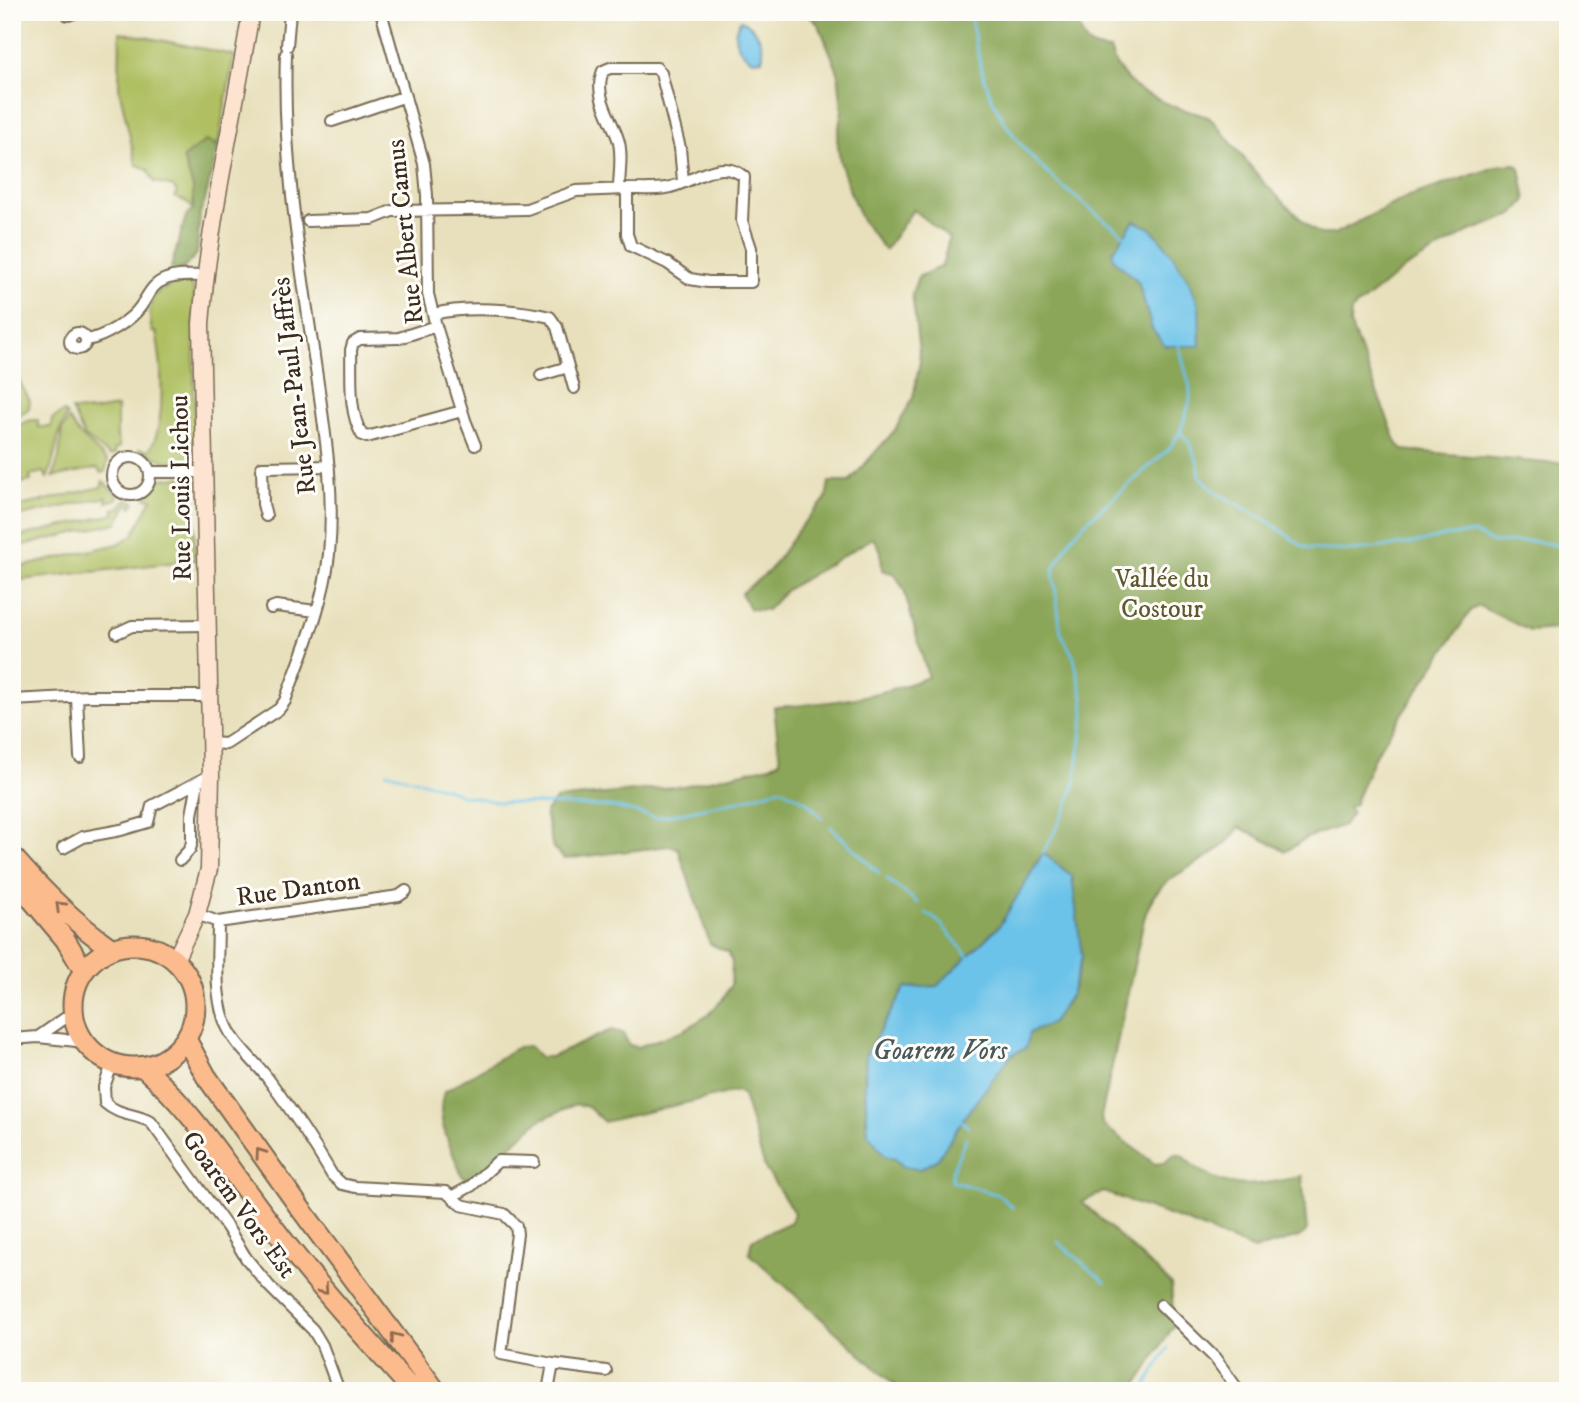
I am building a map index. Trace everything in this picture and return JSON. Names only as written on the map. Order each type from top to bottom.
[{"type":"highway","points":[[12,856],[54,901],[89,933],[112,949]]},
{"type":"highway","points":[[12,876],[65,939],[84,971]]},
{"type":"highway","points":[[128,945],[161,951],[174,960],[190,981],[195,1006],[193,1023],[186,1039],[162,1060],[143,1066],[113,1062],[98,1054],[86,1042],[78,1028],[74,1012],[76,990],[84,971],[97,958],[112,949],[128,945]]},
{"type":"highway","points":[[186,1039],[206,1076],[284,1186],[436,1391]]},
{"type":"highway","points":[[143,1066],[168,1088],[191,1114],[305,1269],[413,1391]]},
{"type":"main road","name":"Rue Louis Lichou","points":[[174,960],[197,914],[209,869],[204,779],[210,744],[201,324],[204,276],[214,213],[251,12]]},
{"type":"street","name":"Rue Jean-Paul Jaffrès","points":[[210,744],[226,744],[279,709],[285,701],[317,611],[329,557],[329,466],[291,201],[284,106],[290,12]]},
{"type":"street","name":"Rue Albert Camus","points":[[381,12],[424,164],[428,294],[462,411],[475,445]]},
{"type":"street","points":[[308,221],[372,219],[392,211],[527,209],[576,191],[623,189],[669,188],[706,171],[730,170],[739,172],[744,177],[742,221],[751,248],[751,282],[708,282],[690,279],[667,263],[631,246],[627,234],[623,189],[619,142],[603,107],[600,78],[603,71],[610,68],[657,68],[662,73],[680,148],[683,181]]},
{"type":"street","points":[[332,121],[406,96]]},
{"type":"street","points":[[87,340],[123,323],[141,306],[150,290],[164,279],[204,276]]},
{"type":"street","points":[[434,314],[498,311],[550,317],[557,327],[574,388]]},
{"type":"street","points":[[436,326],[399,338],[360,339],[353,343],[352,406],[359,431],[367,437],[462,411]]},
{"type":"street","points":[[541,375],[568,367]]},
{"type":"street","points":[[266,516],[262,467],[329,466]]},
{"type":"street","points":[[150,472],[203,472]]},
{"type":"street","points":[[271,608],[276,606],[317,611]]},
{"type":"street","points":[[117,633],[132,626],[207,625]]},
{"type":"street","points":[[12,700],[89,696],[209,696]]},
{"type":"street","points":[[76,698],[80,757]]},
{"type":"street","points":[[63,848],[83,836],[121,830],[148,822],[152,806],[204,779]]},
{"type":"street","points":[[180,860],[190,849],[192,815],[204,779]]},
{"type":"street","name":"Rue Danton","points":[[197,914],[218,922],[399,896],[406,891]]},
{"type":"street","points":[[218,922],[219,994],[228,1030],[267,1077],[331,1175],[342,1184],[355,1187],[446,1192],[461,1205],[504,1214],[516,1226],[517,1234],[501,1354],[606,1371]]},
{"type":"street","points":[[38,1037],[74,1012]]},
{"type":"street","points":[[12,1039],[38,1037],[86,1042]]},
{"type":"street","name":"Goarem Vors Est","points":[[113,1062],[104,1087],[105,1103],[116,1113],[136,1115],[151,1122],[227,1227],[246,1258],[269,1286],[313,1330],[322,1345],[339,1391]]},
{"type":"street","points":[[453,1196],[471,1186],[498,1161],[534,1162]]},
{"type":"street","points":[[1161,1305],[1215,1358],[1239,1391]]},
{"type":"street","points":[[548,1391],[553,1364]]},
{"type":"green space","name":"Vallée du Costour","points":[[805,12],[1074,12],[1085,40],[1094,47],[1110,50],[1124,76],[1137,89],[1172,106],[1208,117],[1264,183],[1310,228],[1320,234],[1334,234],[1407,197],[1502,165],[1516,164],[1520,168],[1526,200],[1513,215],[1468,232],[1404,269],[1351,311],[1350,324],[1397,443],[1403,450],[1548,463],[1568,462],[1568,628],[1530,631],[1479,606],[1471,610],[1375,755],[1354,805],[1348,807],[1352,813],[1344,825],[1307,838],[1286,851],[1239,827],[1222,847],[1165,883],[1152,899],[1144,919],[1101,1117],[1103,1125],[1155,1164],[1164,1163],[1174,1155],[1181,1155],[1196,1168],[1223,1182],[1267,1183],[1302,1176],[1307,1231],[1299,1237],[1254,1250],[1185,1221],[1103,1192],[1082,1202],[1171,1284],[1174,1325],[1133,1391],[901,1391],[749,1253],[752,1240],[791,1222],[794,1213],[765,1168],[743,1095],[737,1091],[604,1122],[588,1107],[576,1104],[540,1120],[475,1176],[468,1179],[462,1176],[443,1124],[441,1103],[444,1092],[518,1047],[529,1046],[540,1057],[551,1057],[611,1030],[623,1033],[629,1045],[638,1047],[684,1030],[708,1015],[731,985],[732,961],[728,952],[710,944],[678,848],[669,846],[564,859],[553,848],[545,813],[556,799],[683,786],[770,766],[780,761],[774,707],[852,698],[890,690],[928,677],[904,590],[895,574],[882,570],[881,551],[873,538],[786,590],[767,610],[750,609],[741,593],[769,571],[801,526],[826,499],[829,482],[849,482],[895,430],[913,398],[920,361],[912,293],[918,277],[942,266],[949,238],[913,210],[885,250],[861,219],[840,161],[837,139],[842,110],[838,72],[819,25]],"holes":[[[1134,221],[1152,329],[1138,281],[1114,260],[1112,253]],[[1044,853],[1082,957],[1071,995],[1052,1023],[1029,1033],[1025,1048],[1012,1054],[965,1116],[937,1160],[904,1167],[895,1159],[885,1156],[867,1129],[866,1054],[905,988],[937,986],[1000,925]]]},
{"type":"green space","points":[[120,32],[234,55],[218,145],[205,141],[183,158],[193,187],[193,209],[187,202],[174,197],[177,192],[173,187],[154,182],[148,170],[136,164],[119,88]]},
{"type":"green space","points":[[205,141],[218,145],[200,213],[197,254],[182,270],[171,268],[186,216],[193,209],[193,187],[183,158]]},
{"type":"green space","points":[[179,283],[192,286],[194,293],[194,453],[189,461],[167,462],[138,449],[149,450],[155,440],[161,410],[160,359],[156,332],[152,332],[150,306],[155,295],[161,290]]},
{"type":"green space","points":[[14,372],[30,401],[29,408],[12,422],[12,373]]},
{"type":"green space","points":[[117,407],[117,436],[120,447],[114,450],[116,454],[110,456],[84,436],[72,410],[94,411]]},
{"type":"green space","points":[[64,412],[67,415],[47,478],[44,472],[30,475],[31,481],[16,484],[19,492],[12,490],[12,445],[19,427],[27,421],[38,420],[38,427],[51,427],[52,419]]},
{"type":"green space","points":[[69,419],[78,433],[108,461],[105,472],[101,473],[98,468],[53,477],[59,457],[62,430]]},
{"type":"green space","points":[[187,477],[194,480],[195,560],[12,581],[12,569],[118,544],[133,535],[152,499],[146,498],[154,485],[166,478]]},
{"type":"green space","points":[[103,481],[118,496],[117,499],[106,502],[107,497],[12,518],[12,508],[101,487]]},
{"type":"green space","points":[[126,500],[135,502],[132,507],[128,504],[117,523],[12,548],[12,538],[115,514],[113,509],[119,508]]},
{"type":"water","points":[[741,20],[758,36],[762,59],[752,60],[742,52],[736,42],[737,26]]},
{"type":"water","points":[[1134,221],[1151,228],[1190,283],[1199,306],[1200,346],[1165,346],[1152,329],[1138,281],[1114,260],[1112,253]]},
{"type":"water","name":"Goarem Vors","points":[[1043,853],[1072,876],[1082,957],[1071,994],[1052,1023],[1029,1033],[1026,1048],[1012,1054],[965,1116],[937,1160],[920,1169],[904,1167],[895,1159],[885,1156],[868,1134],[866,1054],[905,988],[937,986],[1000,925]]},
{"type":"waterway","points":[[969,12],[984,77],[1011,132],[1044,170],[1124,235]]},
{"type":"waterway","points":[[1043,853],[1066,810],[1075,783],[1084,715],[1074,658],[1061,633],[1053,571],[1069,541],[1086,522],[1169,449],[1180,432],[1190,401],[1190,388],[1179,346]]},
{"type":"waterway","points":[[1180,432],[1190,444],[1200,476],[1218,494],[1265,519],[1310,549],[1350,551],[1474,533],[1493,543],[1533,541],[1568,547]]},
{"type":"waterway","points":[[386,772],[461,795],[498,802],[615,807],[657,818],[746,799],[780,788],[807,802],[822,818]]},
{"type":"waterway","points":[[831,827],[879,873]]},
{"type":"waterway","points":[[887,879],[918,903]]},
{"type":"waterway","points":[[926,913],[939,922],[970,958]]},
{"type":"waterway","points":[[962,1121],[968,1127]]},
{"type":"waterway","points":[[966,1138],[952,1171],[952,1181],[999,1195],[1013,1208]]},
{"type":"waterway","points":[[1058,1242],[1105,1282]]},
{"type":"waterway","points":[[1146,1391],[1144,1389],[1168,1348]]}]
